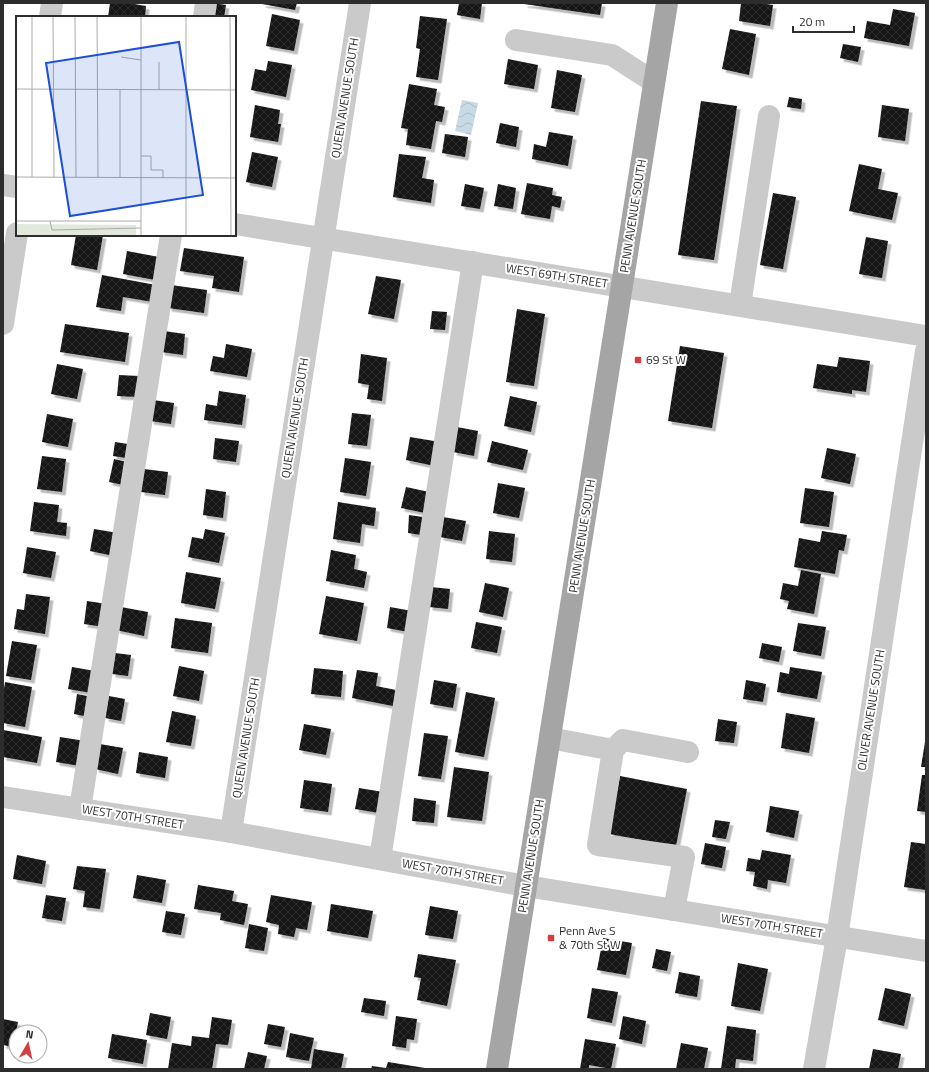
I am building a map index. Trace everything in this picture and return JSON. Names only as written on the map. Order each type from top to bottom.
[{"type":"main road","name":"PENN AVENUE SOUTH","points":[[497,1069],[667,3]]},
{"type":"street","points":[[50,16],[52,3]]},
{"type":"street","points":[[204,16],[206,3]]},
{"type":"street","name":"QUEEN AVENUE SOUTH","points":[[231,832],[360,3]]},
{"type":"street","points":[[516,40],[612,55],[654,82]]},
{"type":"street","points":[[740,305],[769,116]]},
{"type":"street","points":[[3,185],[16,187]]},
{"type":"street","name":"WEST 69TH STREET","points":[[236,224],[926,336]]},
{"type":"street","points":[[3,324],[16,236]]},
{"type":"street","points":[[80,809],[171,236]]},
{"type":"street","points":[[380,859],[473,262]]},
{"type":"street","name":"OLIVER AVENUE SOUTH","points":[[814,1069],[837,937],[926,351]]},
{"type":"street","points":[[550,738],[613,750]]},
{"type":"street","points":[[674,910],[684,857],[598,845],[613,750],[624,740],[688,752]]},
{"type":"street","name":"WEST 70TH STREET","points":[[3,797],[231,832],[526,886],[926,951]]},
{"type":"water","points":[[462,100],[478,103],[471,135],[455,131]]},
{"type":"building","points":[[110,3],[134,3],[146,6],[145,16],[108,16]]},
{"type":"building","points":[[213,3],[226,5],[224,16],[211,16]]},
{"type":"building","points":[[262,3],[297,3],[295,10]]},
{"type":"building","points":[[459,3],[482,3],[480,19],[457,15]]},
{"type":"building","points":[[524,3],[602,3],[600,15]]},
{"type":"building","points":[[741,3],[773,5],[770,26],[739,21]]},
{"type":"building","points":[[893,9],[915,13],[909,46],[864,38],[867,21],[890,25]]},
{"type":"building","points":[[272,14],[300,20],[294,51],[266,46]]},
{"type":"building","points":[[420,16],[447,19],[438,80],[416,77],[420,49],[416,48]]},
{"type":"building","points":[[730,29],[756,34],[749,75],[722,69]]},
{"type":"building","points":[[843,44],[861,47],[858,62],[840,58]]},
{"type":"building","points":[[508,59],[538,65],[534,89],[504,84]]},
{"type":"building","points":[[268,61],[292,65],[286,97],[251,90],[255,69],[266,71]]},
{"type":"building","points":[[557,70],[582,75],[575,112],[551,108]]},
{"type":"building","points":[[409,84],[437,89],[434,105],[445,107],[442,122],[436,121],[431,149],[406,145],[408,129],[401,128]]},
{"type":"building","points":[[789,97],[802,99],[801,109],[787,107]]},
{"type":"building","points":[[701,101],[737,106],[714,260],[678,255]]},
{"type":"building","points":[[255,105],[280,110],[278,124],[281,124],[278,142],[250,137]]},
{"type":"building","points":[[882,105],[909,109],[905,141],[878,137]]},
{"type":"building","points":[[500,123],[519,127],[516,147],[496,143]]},
{"type":"building","points":[[549,132],[573,136],[568,166],[532,159],[534,144],[546,147]]},
{"type":"building","points":[[445,134],[468,137],[465,157],[442,153]]},
{"type":"building","points":[[252,152],[278,157],[272,187],[246,182]]},
{"type":"building","points":[[399,154],[426,157],[422,178],[434,180],[431,203],[393,197]]},
{"type":"building","points":[[859,164],[882,169],[878,189],[898,193],[892,220],[849,211]]},
{"type":"building","points":[[527,183],[553,188],[552,195],[562,197],[560,208],[552,206],[550,219],[521,214]]},
{"type":"building","points":[[465,184],[484,188],[480,209],[461,206]]},
{"type":"building","points":[[498,184],[516,188],[513,209],[494,206]]},
{"type":"building","points":[[773,193],[796,197],[783,269],[760,265]]},
{"type":"building","points":[[76,236],[103,236],[97,270],[71,265]]},
{"type":"building","points":[[866,237],[888,241],[882,278],[859,274]]},
{"type":"building","points":[[184,248],[244,257],[239,292],[212,288],[214,276],[180,271]]},
{"type":"building","points":[[127,251],[159,257],[155,280],[123,274]]},
{"type":"building","points":[[102,275],[156,285],[153,302],[123,297],[121,311],[96,307]]},
{"type":"building","points":[[376,276],[401,280],[394,319],[368,314]]},
{"type":"building","points":[[171,285],[207,290],[204,313],[168,308]]},
{"type":"building","points":[[517,309],[545,314],[534,386],[506,382]]},
{"type":"building","points":[[432,311],[447,312],[445,330],[430,329]]},
{"type":"building","points":[[65,324],[129,333],[125,362],[60,352]]},
{"type":"building","points":[[164,331],[185,334],[183,355],[161,352]]},
{"type":"building","points":[[226,344],[252,349],[247,377],[210,371],[213,356],[224,358]]},
{"type":"building","points":[[680,346],[724,353],[712,428],[668,421]]},
{"type":"building","points":[[361,354],[387,358],[382,401],[367,399],[369,385],[358,383]]},
{"type":"building","points":[[839,357],[870,361],[866,392],[852,390],[852,394],[813,388],[817,364],[837,367]]},
{"type":"building","points":[[57,364],[83,369],[77,399],[51,394]]},
{"type":"building","points":[[119,375],[139,376],[137,397],[117,396]]},
{"type":"building","points":[[219,391],[246,395],[242,425],[204,420],[206,404],[217,406]]},
{"type":"building","points":[[510,396],[537,402],[531,432],[504,426]]},
{"type":"building","points":[[153,400],[174,403],[171,424],[150,421]]},
{"type":"building","points":[[352,413],[371,415],[367,446],[348,444]]},
{"type":"building","points":[[47,414],[73,419],[68,447],[42,442]]},
{"type":"building","points":[[457,427],[478,431],[474,456],[453,452]]},
{"type":"building","points":[[410,437],[440,442],[435,466],[406,460]]},
{"type":"building","points":[[215,438],[239,441],[236,462],[213,459]]},
{"type":"building","points":[[492,441],[528,450],[523,470],[487,462]]},
{"type":"building","points":[[115,442],[128,444],[126,458],[113,456]]},
{"type":"building","points":[[827,448],[856,454],[850,484],[821,478]]},
{"type":"building","points":[[42,456],[66,459],[62,492],[37,489]]},
{"type":"building","points":[[345,458],[371,462],[366,496],[340,492]]},
{"type":"building","points":[[114,459],[127,462],[123,485],[109,482]]},
{"type":"building","points":[[144,469],[168,472],[165,495],[141,492]]},
{"type":"building","points":[[498,483],[525,488],[519,518],[493,513]]},
{"type":"building","points":[[406,487],[429,492],[425,513],[401,508]]},
{"type":"building","points":[[805,488],[834,492],[829,527],[800,523]]},
{"type":"building","points":[[206,489],[226,492],[223,518],[203,515]]},
{"type":"building","points":[[34,502],[59,505],[57,522],[67,523],[66,536],[30,531]]},
{"type":"building","points":[[338,502],[376,508],[374,526],[362,524],[360,543],[333,539]]},
{"type":"building","points":[[409,515],[423,517],[421,535],[408,533]]},
{"type":"building","points":[[443,517],[466,521],[462,541],[440,537]]},
{"type":"building","points":[[94,529],[118,533],[114,556],[90,551]]},
{"type":"building","points":[[205,529],[225,533],[219,563],[188,557],[192,537],[203,539]]},
{"type":"building","points":[[489,531],[515,534],[512,562],[486,559]]},
{"type":"building","points":[[822,531],[847,535],[844,551],[839,550],[835,574],[794,567],[799,538],[820,542]]},
{"type":"building","points":[[27,547],[56,552],[51,578],[23,573]]},
{"type":"building","points":[[331,550],[356,555],[354,569],[367,572],[364,588],[326,581]]},
{"type":"building","points":[[801,570],[821,574],[814,614],[787,609],[789,601],[780,599],[783,583],[798,586]]},
{"type":"building","points":[[186,572],[221,578],[215,609],[181,603]]},
{"type":"building","points":[[485,583],[509,588],[503,617],[479,612]]},
{"type":"building","points":[[431,587],[450,589],[448,609],[429,607]]},
{"type":"building","points":[[26,594],[50,597],[45,634],[14,629],[17,609],[24,610]]},
{"type":"building","points":[[326,596],[364,603],[357,641],[319,634]]},
{"type":"building","points":[[87,601],[107,604],[104,627],[84,624]]},
{"type":"building","points":[[121,607],[148,612],[144,636],[116,630]]},
{"type":"building","points":[[390,607],[412,611],[408,632],[387,628]]},
{"type":"building","points":[[175,618],[212,623],[208,653],[171,648]]},
{"type":"building","points":[[476,622],[502,627],[497,653],[471,648]]},
{"type":"building","points":[[798,623],[826,627],[821,656],[793,651]]},
{"type":"building","points":[[12,641],[37,645],[31,680],[6,676]]},
{"type":"building","points":[[762,643],[782,647],[779,662],[759,658]]},
{"type":"building","points":[[115,653],[131,655],[128,676],[112,674]]},
{"type":"building","points":[[179,666],[204,671],[199,701],[173,696]]},
{"type":"building","points":[[72,667],[95,671],[91,693],[68,689]]},
{"type":"building","points":[[790,667],[822,672],[817,699],[777,692],[780,672],[789,674]]},
{"type":"building","points":[[314,668],[343,671],[341,697],[311,694]]},
{"type":"building","points":[[357,670],[378,673],[376,686],[396,690],[393,706],[352,698]]},
{"type":"building","points":[[434,680],[457,684],[453,708],[430,704]]},
{"type":"building","points":[[746,680],[766,684],[763,702],[743,699]]},
{"type":"building","points":[[5,682],[32,687],[25,727],[3,723],[3,697]]},
{"type":"building","points":[[466,692],[495,698],[484,757],[455,752]]},
{"type":"building","points":[[77,694],[92,697],[89,717],[74,714]]},
{"type":"building","points":[[109,696],[125,699],[121,721],[105,718]]},
{"type":"building","points":[[172,711],[196,716],[191,746],[166,742]]},
{"type":"building","points":[[786,713],[815,718],[809,753],[781,748]]},
{"type":"building","points":[[718,719],[737,722],[734,743],[715,741]]},
{"type":"building","points":[[304,724],[331,729],[326,755],[299,750]]},
{"type":"building","points":[[3,730],[42,737],[37,763],[3,757]]},
{"type":"building","points":[[424,733],[448,736],[441,779],[418,776]]},
{"type":"building","points":[[60,737],[85,741],[80,766],[56,762]]},
{"type":"building","points":[[925,742],[926,767],[921,767]]},
{"type":"building","points":[[100,744],[123,748],[118,774],[95,769]]},
{"type":"building","points":[[139,752],[168,757],[165,778],[136,773]]},
{"type":"building","points":[[454,767],[489,772],[482,821],[447,817]]},
{"type":"building","points":[[922,775],[926,775],[926,812],[917,811]]},
{"type":"building","points":[[620,776],[687,789],[676,846],[609,834]]},
{"type":"building","points":[[304,780],[332,784],[328,812],[300,808]]},
{"type":"building","points":[[359,788],[383,792],[379,813],[355,809]]},
{"type":"building","points":[[414,798],[436,801],[434,823],[412,821]]},
{"type":"building","points":[[770,806],[799,811],[794,838],[766,832]]},
{"type":"building","points":[[715,820],[730,822],[726,839],[712,837]]},
{"type":"building","points":[[911,842],[926,844],[926,890],[904,887]]},
{"type":"building","points":[[705,843],[726,847],[722,868],[701,864]]},
{"type":"building","points":[[762,850],[791,855],[786,883],[768,880],[767,889],[753,886],[755,872],[746,871],[748,858],[760,860]]},
{"type":"building","points":[[17,855],[46,861],[42,884],[13,879]]},
{"type":"building","points":[[77,866],[106,869],[100,909],[83,907],[85,891],[73,889]]},
{"type":"building","points":[[137,875],[166,880],[162,903],[133,898]]},
{"type":"building","points":[[198,885],[234,891],[232,901],[248,904],[244,925],[220,920],[221,913],[194,909]]},
{"type":"building","points":[[46,895],[66,898],[62,921],[42,918]]},
{"type":"building","points":[[271,895],[312,902],[307,930],[296,928],[294,937],[278,934],[279,925],[266,922]]},
{"type":"building","points":[[331,904],[373,911],[368,938],[327,931]]},
{"type":"building","points":[[430,906],[458,911],[453,939],[425,935]]},
{"type":"building","points":[[166,911],[185,914],[181,935],[162,932]]},
{"type":"building","points":[[249,924],[268,928],[264,951],[245,948]]},
{"type":"building","points":[[603,938],[632,943],[626,975],[597,970]]},
{"type":"building","points":[[656,949],[671,952],[667,971],[652,968]]},
{"type":"building","points":[[418,954],[456,960],[447,1006],[417,1000],[421,978],[414,977]]},
{"type":"building","points":[[738,963],[768,969],[760,1011],[731,1006]]},
{"type":"building","points":[[679,972],[700,976],[697,997],[675,993]]},
{"type":"building","points":[[592,988],[618,992],[612,1023],[587,1018]]},
{"type":"building","points":[[885,988],[911,994],[904,1026],[878,1020]]},
{"type":"building","points":[[364,998],[386,1001],[384,1016],[361,1012]]},
{"type":"building","points":[[150,1013],[171,1017],[167,1039],[146,1035]]},
{"type":"building","points":[[396,1016],[417,1019],[414,1040],[407,1039],[406,1048],[392,1046]]},
{"type":"building","points":[[623,1016],[646,1021],[642,1044],[619,1039]]},
{"type":"building","points":[[212,1017],[232,1020],[228,1045],[216,1044],[212,1069],[168,1069],[172,1043],[191,1046],[192,1036],[209,1038]]},
{"type":"building","points":[[3,1019],[18,1022],[18,1024],[8,1024],[8,1046],[3,1045]]},
{"type":"building","points":[[268,1024],[285,1027],[281,1047],[264,1044]]},
{"type":"building","points":[[727,1026],[756,1030],[753,1061],[736,1059],[735,1069],[721,1069]]},
{"type":"building","points":[[290,1033],[314,1038],[309,1061],[286,1057]]},
{"type":"building","points":[[112,1034],[147,1040],[143,1064],[108,1058]]},
{"type":"building","points":[[585,1039],[616,1044],[611,1069],[589,1065],[589,1069],[580,1069]]},
{"type":"building","points":[[681,1043],[708,1048],[704,1069],[676,1069]]},
{"type":"building","points":[[314,1049],[344,1054],[341,1069],[311,1069]]},
{"type":"building","points":[[873,1049],[901,1054],[898,1069],[869,1069]]},
{"type":"building","points":[[248,1052],[267,1056],[264,1069],[244,1069]]},
{"type":"building","points":[[388,1062],[425,1069],[371,1069],[372,1066],[386,1068]]},
{"type":"place","name":"69 St W","points":[[638,360]]},
{"type":"place","name":"Penn Ave S & 70th St W","points":[[551,938]]}]
